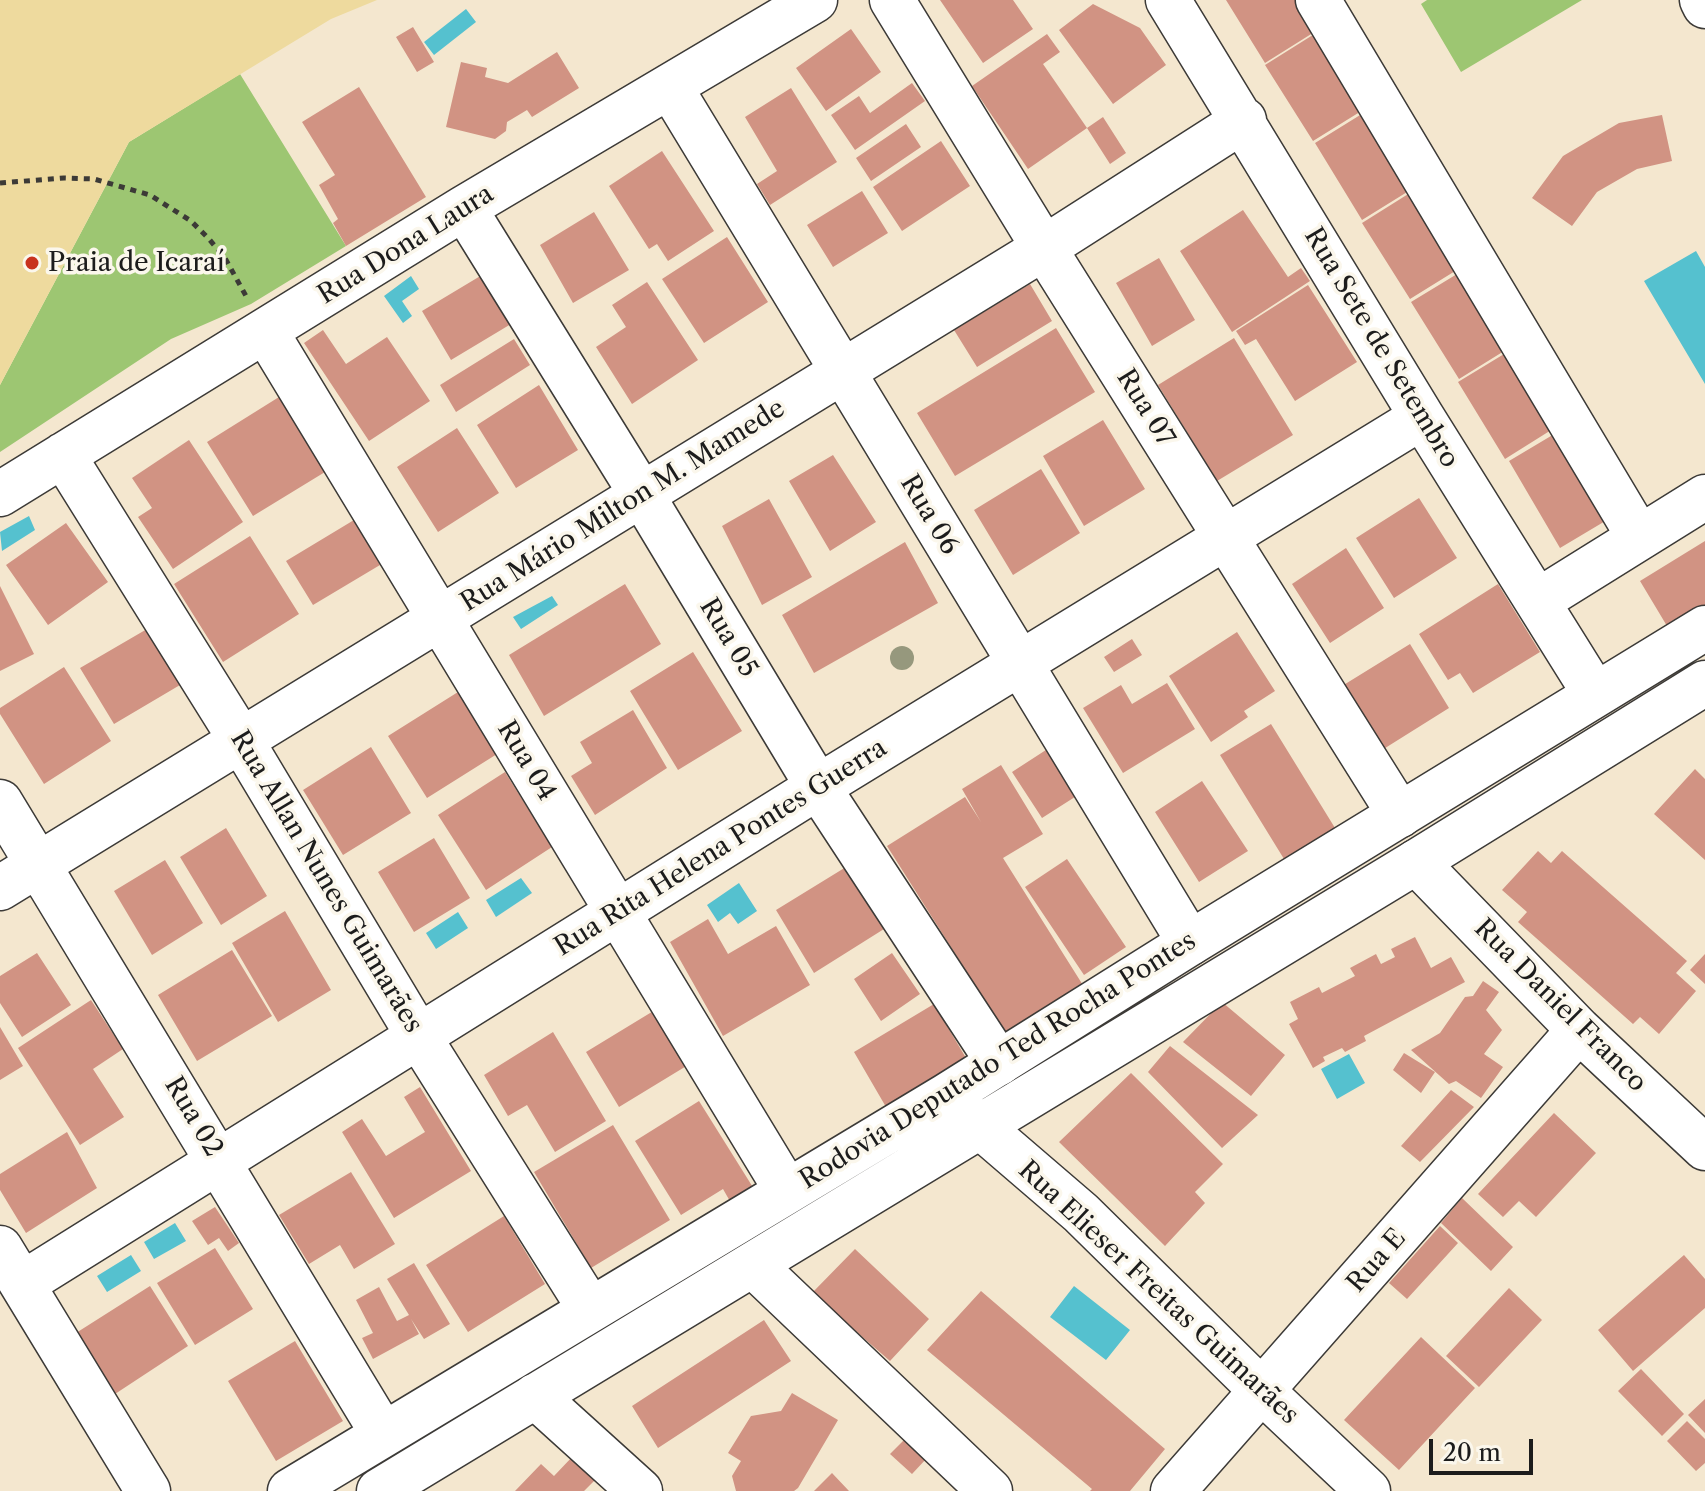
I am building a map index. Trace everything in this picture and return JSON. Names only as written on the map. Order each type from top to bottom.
[{"type":"street","name":"Rua Dona Laura","points":[[0,494],[464,208],[815,0]]},
{"type":"street","name":"Rua 07","points":[[892,0],[1400,815]]},
{"type":"street","name":"Rua Sete de Setembro","points":[[1168,0],[1595,694]]},
{"type":"street","points":[[1318,0],[1639,537]]},
{"type":"street","points":[[1702,0],[1705,6]]},
{"type":"street","name":"Rua 06","points":[[670,87],[1190,943]]},
{"type":"street","name":"Rua Mário Milton M. Mamede","points":[[0,888],[1044,248],[1244,120]]},
{"type":"street","name":"Rua 05","points":[[464,208],[818,787],[999,1063]]},
{"type":"street","name":"Rua 04","points":[[266,332],[441,618],[616,914],[787,1191]]},
{"type":"street","name":"Rua Rita Helena Pontes Guerra","points":[[11,1266],[220,1161],[818,787],[1422,417]]},
{"type":"street","name":"Rua Allan Nunes Guimarães","points":[[63,455],[241,740],[419,1037],[590,1309]]},
{"type":"street","points":[[1538,601],[1705,497]]},
{"type":"street","name":"Rodovia Deputado Ted Rocha Pontes","points":[[290,1491],[946,1096],[1705,628]]},
{"type":"street","name":"Rodovia Deputado Ted Rocha Pontes","points":[[379,1491],[1416,862],[1705,683]]},
{"type":"street","name":"Rua 02","points":[[0,802],[383,1434]]},
{"type":"street","name":"Rua Daniel Franco","points":[[1416,862],[1579,1030],[1705,1148]]},
{"type":"street","name":"Rua E","points":[[1173,1491],[1579,1030]]},
{"type":"street","name":"Rua Elieser Freitas Guimarães","points":[[946,1096],[979,1128],[1081,1213],[1368,1491]]},
{"type":"street","points":[[753,1265],[990,1491]]},
{"type":"street","points":[[11,1266],[148,1491]]},
{"type":"street","points":[[535,1396],[640,1491]]},
{"type":"path","points":[[0,183],[94,179],[150,195],[200,230],[225,258],[266,332]]},
{"type":"green space","points":[[1427,0],[1582,0],[1461,72],[1421,4]]},
{"type":"green space","points":[[240,74],[346,246],[251,304],[171,339],[0,452],[0,385],[129,142]]},
{"type":"sand","name":"Praia de Icaraí","points":[[0,0],[377,0],[331,19],[129,142],[0,385]]},
{"type":"water","points":[[466,9],[476,22],[434,55],[424,42]]},
{"type":"water","points":[[1696,251],[1705,267],[1705,384],[1644,281]]},
{"type":"water","points":[[411,276],[419,289],[402,301],[412,316],[403,323],[384,296]]},
{"type":"water","points":[[29,516],[35,530],[2,551],[0,532]]},
{"type":"water","points":[[552,596],[558,605],[521,629],[513,617]]},
{"type":"water","points":[[521,878],[532,893],[496,917],[486,900]]},
{"type":"water","points":[[739,883],[757,911],[738,924],[730,913],[718,922],[707,905]]},
{"type":"water","points":[[458,912],[468,928],[436,949],[426,933]]},
{"type":"water","points":[[1349,1054],[1365,1083],[1337,1099],[1321,1069]]},
{"type":"water","points":[[175,1223],[186,1241],[154,1259],[144,1242]]},
{"type":"water","points":[[131,1255],[141,1271],[107,1292],[97,1276]]},
{"type":"water","points":[[1074,1286],[1130,1330],[1106,1360],[1050,1317]]},
{"type":"building","points":[[940,0],[1013,0],[1033,29],[983,63]]},
{"type":"building","points":[[1226,0],[1297,0],[1316,31],[1265,63]]},
{"type":"building","points":[[1093,4],[1140,28],[1166,65],[1113,104],[1059,30]]},
{"type":"building","points":[[413,27],[434,62],[417,72],[396,37]]},
{"type":"building","points":[[851,29],[881,72],[826,111],[796,68]]},
{"type":"building","points":[[1316,33],[1363,110],[1313,141],[1265,65]]},
{"type":"building","points":[[1047,34],[1060,52],[1043,64],[1087,128],[1028,169],[972,86]]},
{"type":"building","points":[[557,52],[579,88],[532,117],[527,110],[507,122],[506,131],[495,139],[446,127],[461,62],[487,68],[485,77],[508,83]]},
{"type":"building","points":[[912,83],[925,101],[855,150],[831,115],[859,96],[870,113]]},
{"type":"building","points":[[359,87],[426,197],[346,246],[333,223],[338,219],[319,185],[335,175],[302,122]]},
{"type":"building","points":[[791,88],[837,162],[770,205],[757,184],[777,171],[745,117]]},
{"type":"building","points":[[1365,112],[1412,189],[1362,220],[1315,143]]},
{"type":"building","points":[[1662,115],[1672,161],[1637,169],[1597,192],[1572,226],[1532,198],[1563,156],[1619,123]]},
{"type":"building","points":[[1103,117],[1126,153],[1110,164],[1087,128]]},
{"type":"building","points":[[906,124],[921,147],[871,181],[856,158]]},
{"type":"building","points":[[941,141],[970,186],[902,231],[873,187]]},
{"type":"building","points":[[662,151],[714,231],[668,261],[657,244],[649,249],[609,186]]},
{"type":"building","points":[[862,191],[888,233],[833,267],[807,225]]},
{"type":"building","points":[[1413,191],[1460,268],[1410,299],[1362,223]]},
{"type":"building","points":[[1243,210],[1288,277],[1301,268],[1310,281],[1232,332],[1180,251]]},
{"type":"building","points":[[594,212],[629,270],[573,303],[540,245]]},
{"type":"building","points":[[727,237],[768,302],[704,343],[662,279]]},
{"type":"building","points":[[1159,258],[1195,320],[1152,346],[1116,283]]},
{"type":"building","points":[[1462,271],[1509,348],[1459,379],[1411,302]]},
{"type":"building","points":[[482,275],[511,324],[451,360],[422,311]]},
{"type":"building","points":[[647,282],[698,360],[632,404],[596,347],[626,327],[612,305]]},
{"type":"building","points":[[1030,284],[1052,321],[977,367],[954,330]]},
{"type":"building","points":[[1308,285],[1357,362],[1295,401],[1256,339],[1245,345],[1236,331]]},
{"type":"building","points":[[1056,328],[1095,392],[955,476],[917,413]]},
{"type":"building","points":[[323,330],[346,364],[387,337],[430,401],[369,441],[304,343]]},
{"type":"building","points":[[1234,338],[1293,435],[1217,481],[1158,385]]},
{"type":"building","points":[[514,339],[530,365],[456,412],[440,385]]},
{"type":"building","points":[[1509,351],[1556,427],[1505,459],[1458,382]]},
{"type":"building","points":[[539,385],[578,450],[516,488],[477,425]]},
{"type":"building","points":[[279,397],[325,472],[253,516],[207,442]]},
{"type":"building","points":[[1103,420],[1145,489],[1084,526],[1043,456]]},
{"type":"building","points":[[457,428],[499,493],[438,532],[397,467]]},
{"type":"building","points":[[1561,430],[1612,517],[1560,548],[1509,461]]},
{"type":"building","points":[[189,440],[243,522],[173,569],[138,517],[152,508],[132,478]]},
{"type":"building","points":[[833,455],[876,522],[830,551],[789,481]]},
{"type":"building","points":[[1041,469],[1080,533],[1013,575],[974,510]]},
{"type":"building","points":[[1419,498],[1457,558],[1394,598],[1356,538]]},
{"type":"building","points":[[769,499],[812,577],[762,605],[722,526]]},
{"type":"building","points":[[354,520],[380,565],[313,605],[286,561]]},
{"type":"building","points":[[66,523],[108,582],[48,625],[6,565]]},
{"type":"building","points":[[250,536],[299,614],[223,662],[174,584]]},
{"type":"building","points":[[1705,541],[1705,623],[1676,641],[1640,581]]},
{"type":"building","points":[[905,542],[938,603],[814,673],[782,615]]},
{"type":"building","points":[[1346,548],[1384,608],[1330,643],[1292,584]]},
{"type":"building","points":[[625,584],[661,644],[544,716],[509,655]]},
{"type":"building","points":[[1498,584],[1540,652],[1473,693],[1460,673],[1448,680],[1419,634]]},
{"type":"building","points":[[0,586],[34,654],[0,671]]},
{"type":"building","points":[[147,629],[180,685],[114,724],[80,668]]},
{"type":"building","points":[[1237,632],[1275,691],[1244,711],[1248,717],[1211,742],[1169,676]]},
{"type":"building","points":[[1132,639],[1142,655],[1114,672],[1104,657]]},
{"type":"building","points":[[1410,644],[1449,708],[1382,750],[1342,686]]},
{"type":"building","points":[[693,652],[742,731],[678,770],[630,691]]},
{"type":"building","points":[[64,667],[111,741],[44,784],[0,714],[0,708]]},
{"type":"building","points":[[1167,683],[1195,729],[1123,773],[1083,708],[1121,685],[1132,704]]},
{"type":"building","points":[[458,692],[497,754],[427,798],[388,736]]},
{"type":"building","points":[[633,710],[667,768],[595,815],[571,776],[592,763],[580,742]]},
{"type":"building","points":[[1271,724],[1335,828],[1284,859],[1220,755]]},
{"type":"building","points":[[371,747],[411,813],[343,855],[303,790]]},
{"type":"building","points":[[1049,748],[1078,795],[1042,818],[1012,772]]},
{"type":"building","points":[[1001,765],[1043,834],[1003,858],[1086,990],[1009,1039],[887,846],[965,797],[981,822],[962,789]]},
{"type":"building","points":[[1695,769],[1705,779],[1705,860],[1654,814]]},
{"type":"building","points":[[505,772],[552,847],[486,890],[438,815]]},
{"type":"building","points":[[1202,781],[1248,851],[1199,882],[1155,812]]},
{"type":"building","points":[[226,828],[267,896],[221,925],[180,857]]},
{"type":"building","points":[[434,838],[470,898],[414,932],[378,872]]},
{"type":"building","points":[[1538,851],[1551,863],[1562,851],[1687,961],[1676,973],[1696,991],[1659,1034],[1640,1017],[1633,1024],[1518,922],[1527,912],[1502,890]]},
{"type":"building","points":[[1067,859],[1126,947],[1084,975],[1025,887]]},
{"type":"building","points":[[165,860],[203,923],[152,955],[114,891]]},
{"type":"building","points":[[846,867],[884,929],[814,973],[776,910]]},
{"type":"building","points":[[285,911],[331,990],[278,1022],[232,943]]},
{"type":"building","points":[[708,919],[728,954],[776,926],[810,985],[723,1036],[670,942]]},
{"type":"building","points":[[1415,937],[1431,968],[1451,957],[1465,982],[1364,1036],[1366,1041],[1345,1052],[1342,1048],[1323,1057],[1325,1061],[1313,1068],[1289,1024],[1298,1019],[1290,1002],[1319,987],[1322,993],[1355,976],[1350,968],[1376,954],[1381,964],[1395,957],[1391,949]]},
{"type":"building","points":[[232,950],[272,1016],[197,1061],[158,995]]},
{"type":"building","points":[[37,953],[71,1005],[22,1037],[0,1003],[0,976]]},
{"type":"building","points":[[892,953],[920,994],[881,1021],[854,979]]},
{"type":"building","points":[[1705,954],[1705,984],[1690,970]]},
{"type":"building","points":[[1483,981],[1499,992],[1486,1010],[1502,1030],[1484,1054],[1503,1067],[1481,1098],[1456,1081],[1449,1084],[1411,1050],[1440,1033],[1465,997],[1473,996]]},
{"type":"building","points":[[91,1000],[123,1049],[93,1069],[124,1117],[80,1145],[18,1048]]},
{"type":"building","points":[[1222,1002],[1285,1055],[1251,1096],[1183,1042]]},
{"type":"building","points":[[934,1004],[966,1058],[886,1107],[854,1052]]},
{"type":"building","points":[[655,1010],[688,1065],[619,1107],[586,1052]]},
{"type":"building","points":[[0,1027],[23,1066],[0,1080]]},
{"type":"building","points":[[553,1032],[606,1121],[555,1152],[527,1105],[508,1116],[484,1075]]},
{"type":"building","points":[[1170,1046],[1258,1115],[1222,1148],[1148,1072]]},
{"type":"building","points":[[1404,1053],[1435,1072],[1421,1093],[1393,1070]]},
{"type":"building","points":[[1131,1073],[1223,1164],[1195,1192],[1205,1203],[1165,1246],[1059,1142]]},
{"type":"building","points":[[420,1087],[471,1171],[394,1218],[342,1132],[362,1119],[386,1156],[425,1132],[404,1097]]},
{"type":"building","points":[[1451,1090],[1474,1107],[1420,1162],[1401,1146]]},
{"type":"building","points":[[699,1101],[754,1189],[731,1203],[723,1189],[681,1215],[635,1141]]},
{"type":"building","points":[[1554,1113],[1596,1153],[1536,1217],[1519,1201],[1503,1217],[1478,1194]]},
{"type":"building","points":[[613,1125],[670,1220],[591,1268],[534,1172]]},
{"type":"building","points":[[67,1132],[97,1188],[26,1233],[0,1190],[0,1174]]},
{"type":"building","points":[[351,1172],[395,1244],[354,1269],[340,1245],[309,1264],[279,1215]]},
{"type":"building","points":[[1462,1198],[1513,1247],[1491,1271],[1441,1223]]},
{"type":"building","points":[[215,1207],[239,1243],[228,1251],[219,1238],[208,1245],[192,1221]]},
{"type":"building","points":[[504,1216],[545,1284],[468,1332],[426,1265]]},
{"type":"building","points":[[1440,1226],[1458,1243],[1407,1299],[1389,1283]]},
{"type":"building","points":[[215,1248],[253,1309],[195,1345],[157,1283]]},
{"type":"building","points":[[855,1249],[929,1319],[890,1361],[812,1293]]},
{"type":"building","points":[[1684,1255],[1705,1279],[1705,1308],[1633,1371],[1598,1330]]},
{"type":"building","points":[[414,1263],[450,1324],[424,1339],[411,1319],[419,1334],[373,1359],[362,1338],[373,1333],[356,1300],[379,1287],[397,1321],[409,1315],[387,1279]]},
{"type":"building","points":[[150,1286],[188,1346],[115,1394],[76,1333]]},
{"type":"building","points":[[1509,1288],[1542,1320],[1479,1387],[1446,1356]]},
{"type":"building","points":[[981,1291],[1165,1449],[1130,1491],[1090,1491],[1092,1489],[927,1350]]},
{"type":"building","points":[[764,1320],[791,1361],[658,1448],[632,1406]]},
{"type":"building","points":[[1421,1337],[1475,1388],[1399,1470],[1344,1420]]},
{"type":"building","points":[[295,1341],[343,1421],[276,1461],[228,1381]]},
{"type":"building","points":[[1641,1369],[1684,1414],[1662,1436],[1618,1391]]},
{"type":"building","points":[[792,1393],[838,1420],[794,1491],[736,1491],[732,1476],[741,1461],[728,1453],[751,1416],[781,1411]]},
{"type":"building","points":[[1705,1399],[1705,1433],[1688,1415]]},
{"type":"building","points":[[1687,1421],[1705,1439],[1705,1463],[1696,1471],[1667,1441]]},
{"type":"building","points":[[906,1438],[927,1458],[912,1474],[890,1454]]},
{"type":"building","points":[[573,1456],[597,1478],[584,1491],[515,1491],[541,1464],[554,1476]]},
{"type":"building","points":[[832,1473],[849,1491],[814,1491]]},
{"type":"place","name":"Praia de Icaraí","points":[[32,263]]}]
